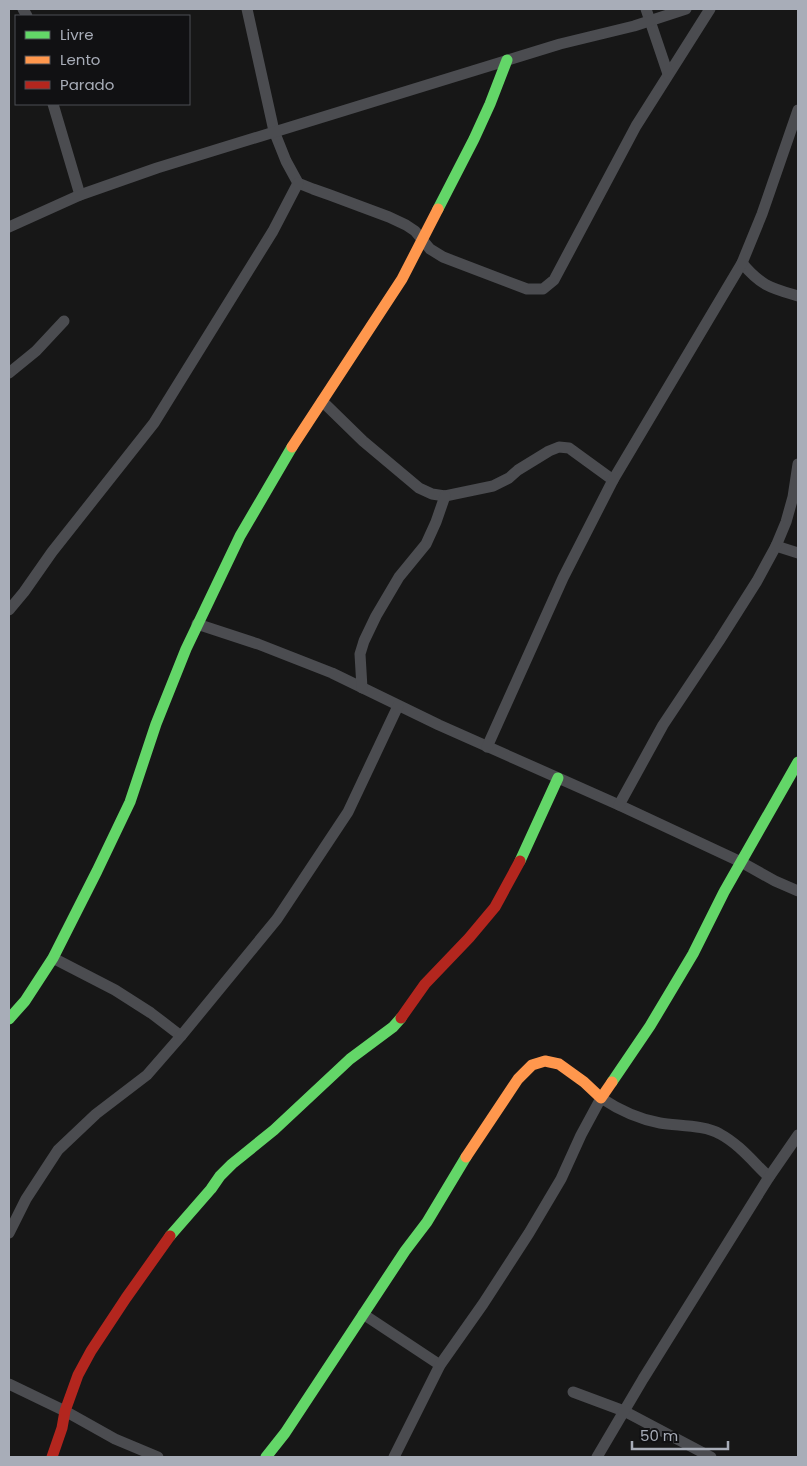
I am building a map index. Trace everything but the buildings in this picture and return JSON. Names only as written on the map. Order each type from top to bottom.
[{"type":"street","points":[[247,9],[274,131],[298,182],[313,190],[406,225],[415,231],[430,248],[443,257],[527,290],[543,289],[554,280],[636,126],[710,9]]},
{"type":"street","points":[[646,9],[668,74]]},
{"type":"street","points":[[9,227],[80,195],[157,168],[560,44],[650,22],[686,9]]},
{"type":"street","points":[[9,1019],[25,1001],[54,958],[130,802],[156,724],[197,624],[240,536],[293,445],[402,280],[486,113],[507,60]]},
{"type":"street","points":[[54,105],[80,195]]},
{"type":"street","points":[[487,747],[563,578],[613,480],[742,263],[762,214],[798,110]]},
{"type":"street","points":[[9,610],[52,552],[154,423],[273,231],[298,182]]},
{"type":"street","points":[[742,263],[753,277],[770,288],[798,296]]},
{"type":"street","points":[[9,373],[36,351],[64,321]]},
{"type":"street","points":[[322,401],[363,441],[419,488],[432,494],[445,496],[493,486],[509,478],[518,470],[549,451],[559,447],[569,448],[613,480]]},
{"type":"street","points":[[619,805],[663,725],[757,581],[776,546],[786,522],[798,464]]},
{"type":"street","points":[[362,688],[360,654],[364,642],[376,616],[399,577],[426,544],[445,496]]},
{"type":"street","points":[[776,546],[798,553]]},
{"type":"street","points":[[9,594],[24,592]]},
{"type":"street","points":[[197,624],[258,644],[332,673],[398,706],[619,805],[798,890]]},
{"type":"street","points":[[9,1233],[26,1199],[58,1150],[96,1114],[147,1075],[277,919],[348,812],[398,706]]},
{"type":"street","points":[[394,1457],[440,1365],[484,1304],[529,1233],[561,1179],[581,1135],[601,1098],[650,1026],[693,954],[724,892],[798,762]]},
{"type":"street","points":[[52,1457],[62,1428],[65,1411],[78,1375],[91,1351],[126,1298],[172,1234],[232,1164],[281,1123],[339,1069],[393,1027],[425,984],[469,938],[495,907],[526,851],[558,778]]},
{"type":"street","points":[[54,958],[115,990],[151,1013],[181,1036]]},
{"type":"street","points":[[266,1457],[285,1433],[405,1251],[427,1222],[492,1116],[518,1079],[532,1065],[545,1061],[558,1064],[584,1082],[601,1098],[626,1114],[659,1123],[712,1130],[721,1134],[732,1142],[769,1178]]},
{"type":"street","points":[[597,1457],[643,1379],[798,1135]]},
{"type":"street","points":[[363,1314],[440,1365]]},
{"type":"street","points":[[9,1384],[65,1411],[114,1439],[158,1457]]},
{"type":"street","points":[[573,1392],[624,1411],[711,1457]]},
{"type":"traffic: fast","points":[[438,209],[474,139],[507,60]]},
{"type":"traffic: fast","points":[[9,1019],[25,1001],[53,958],[97,871],[130,802],[156,724],[186,649],[240,536],[292,447]]},
{"type":"traffic: fast","points":[[612,1082],[650,1026],[693,954],[724,892],[798,762]]},
{"type":"traffic: fast","points":[[520,861],[558,778]]},
{"type":"traffic: fast","points":[[170,1236],[232,1164],[274,1130],[350,1059],[393,1027],[401,1018]]},
{"type":"traffic: fast","points":[[266,1457],[285,1433],[405,1251],[427,1222],[466,1157]]},
{"type":"traffic: slow","points":[[292,447],[402,279],[438,209]]},
{"type":"traffic: slow","points":[[466,1157],[518,1079],[532,1065],[545,1061],[559,1064],[584,1082],[601,1098],[612,1082]]},
{"type":"traffic: jam","points":[[401,1018],[425,984],[469,938],[495,907],[520,861]]},
{"type":"traffic: jam","points":[[52,1457],[62,1428],[65,1411],[78,1375],[91,1351],[126,1298],[170,1236]]}]
